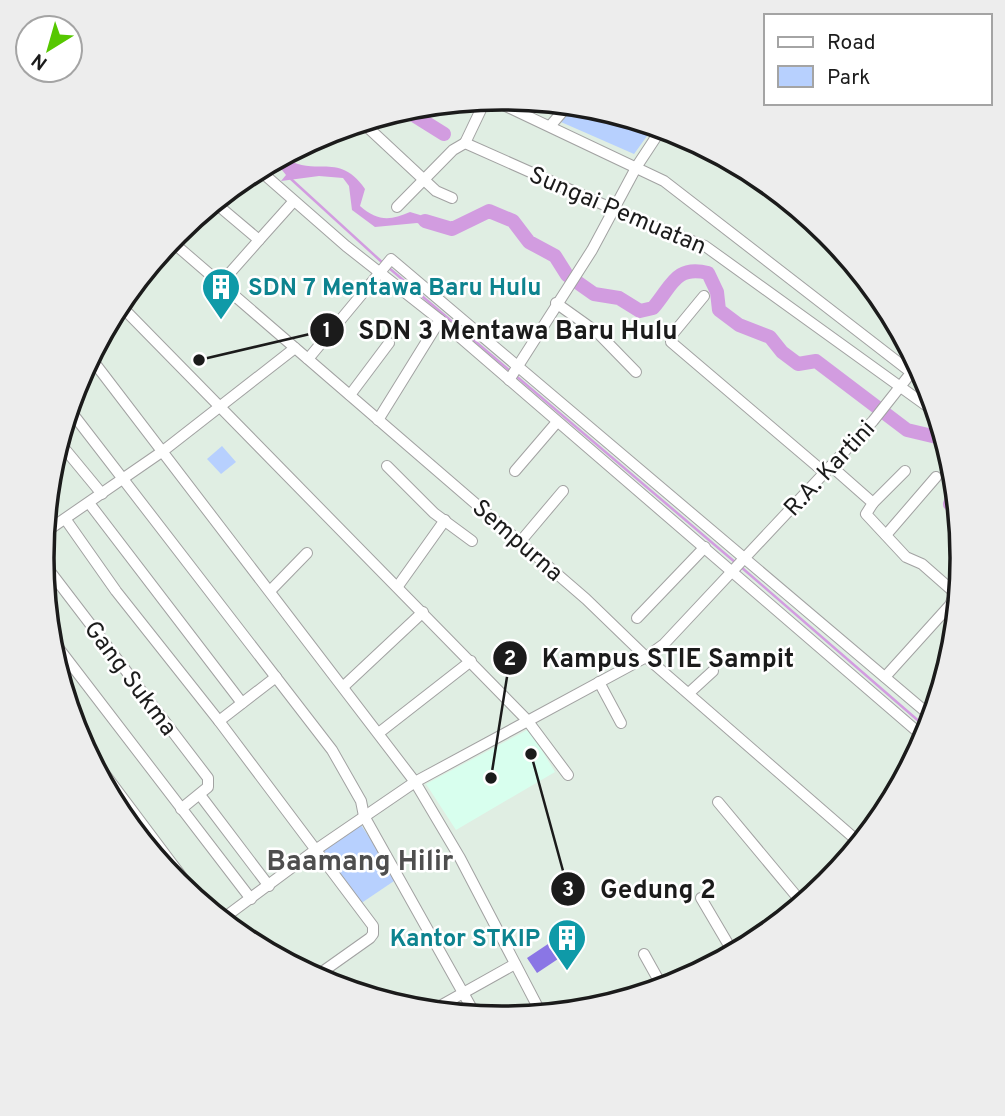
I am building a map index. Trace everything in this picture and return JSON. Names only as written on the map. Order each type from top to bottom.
[{"type":"street","points":[[397,207],[467,139],[480,111]]},
{"type":"street","points":[[518,111],[636,166],[677,190],[905,361]]},
{"type":"street","points":[[551,125],[560,114]]},
{"type":"street","points":[[371,130],[439,193],[453,198]]},
{"type":"street","points":[[513,373],[575,275],[636,166],[656,137]]},
{"type":"street","name":"Sungai Pemuatan","points":[[467,139],[613,209],[705,246],[923,403]]},
{"type":"street","points":[[266,177],[293,202],[382,268],[440,320],[513,373],[557,422],[705,547],[738,564],[925,708]]},
{"type":"street","points":[[221,283],[293,202]]},
{"type":"street","points":[[222,209],[259,240]]},
{"type":"street","name":"Sempurna","points":[[179,248],[520,542],[646,657],[853,837]]},
{"type":"street","points":[[308,359],[391,259],[513,373],[738,564],[917,730]]},
{"type":"street","points":[[704,296],[670,338],[671,342],[828,470],[873,503]]},
{"type":"street","points":[[556,303],[598,333],[636,372]]},
{"type":"street","points":[[128,313],[471,661],[527,720],[568,775]]},
{"type":"street","points":[[378,420],[440,320]]},
{"type":"street","points":[[349,395],[389,343]]},
{"type":"street","points":[[55,525],[163,451],[295,348]]},
{"type":"street","points":[[97,366],[380,732],[415,782],[460,858],[536,1005]]},
{"type":"street","name":"R.A. Kartini","points":[[230,914],[314,851],[415,782],[646,657],[668,640],[873,421],[911,373]]},
{"type":"street","points":[[77,418],[338,759],[360,801],[364,816],[469,1005]]},
{"type":"street","points":[[514,471],[557,422]]},
{"type":"street","points":[[68,452],[102,494]]},
{"type":"street","points":[[387,467],[472,541]]},
{"type":"street","points":[[905,471],[873,503],[866,514],[906,557],[922,564],[950,588]]},
{"type":"street","points":[[886,535],[936,477]]},
{"type":"street","points":[[520,542],[563,491]]},
{"type":"street","points":[[89,503],[242,703]]},
{"type":"street","points":[[66,520],[116,591],[219,721],[374,931],[370,938],[325,969]]},
{"type":"street","points":[[398,586],[445,520]]},
{"type":"street","points":[[636,618],[705,547]]},
{"type":"street","points":[[270,591],[307,553]]},
{"type":"street","name":"Gang Sukma","points":[[55,579],[208,778],[208,787],[200,795]]},
{"type":"street","points":[[885,677],[948,604]]},
{"type":"street","points":[[344,686],[423,612]]},
{"type":"street","points":[[66,658],[251,898]]},
{"type":"street","points":[[380,732],[471,661]]},
{"type":"street","points":[[689,693],[713,671]]},
{"type":"street","points":[[219,721],[276,677]]},
{"type":"street","points":[[599,682],[621,723]]},
{"type":"street","points":[[181,809],[200,795],[269,886]]},
{"type":"street","points":[[718,802],[797,896]]},
{"type":"street","points":[[131,808],[165,854]]},
{"type":"street","points":[[701,898],[729,945]]},
{"type":"street","points":[[644,954],[657,978]]},
{"type":"street","points":[[446,1002],[515,964]]},
{"type":"shaded area","points":[[293,162],[305,166],[335,167],[355,177],[365,189],[360,206],[372,215],[390,218],[410,212],[440,221],[446,220],[441,230],[417,223],[375,227],[352,210],[349,186],[343,178],[319,176],[281,181],[286,175],[281,168]]},
{"type":"shaded area","points":[[529,729],[555,772],[456,830],[426,784]]},
{"type":"shaded area","points":[[557,938],[567,953],[537,973],[527,958]]},
{"type":"green space","points":[[567,115],[590,118],[648,134],[634,154],[561,122]]},
{"type":"green space","points":[[222,446],[236,462],[221,474],[207,459]]},
{"type":"green space","points":[[361,825],[397,879],[357,906],[321,851]]},
{"type":"waterway","name":"Sungai Pemuatan","points":[[418,118],[444,134]]},
{"type":"waterway","points":[[291,179],[384,264]]},
{"type":"waterway","points":[[425,221],[452,229],[489,211],[513,221],[529,242],[555,256],[567,275],[594,294],[619,298],[640,311],[653,308],[681,275],[697,271],[708,273],[717,292],[719,310],[739,325],[770,337],[782,352],[798,364],[816,361],[907,430],[933,436]]},
{"type":"waterway","points":[[389,268],[736,563]]},
{"type":"waterway","points":[[741,567],[920,722]]},
{"type":"place","name":"SDN 7 Mentawa Baru Hulu","points":[[221,321]]},
{"type":"place","name":"SDN 3 Mentawa Baru Hulu","points":[[199,360]]},
{"type":"place","name":"Gedung 2","points":[[531,754]]},
{"type":"place","name":"Kampus STIE Sampit","points":[[491,778]]},
{"type":"place","name":"Kantor STKIP","points":[[567,972]]},
{"type":"district","name":"Baamang Hilir","points":[[360,860]]}]
